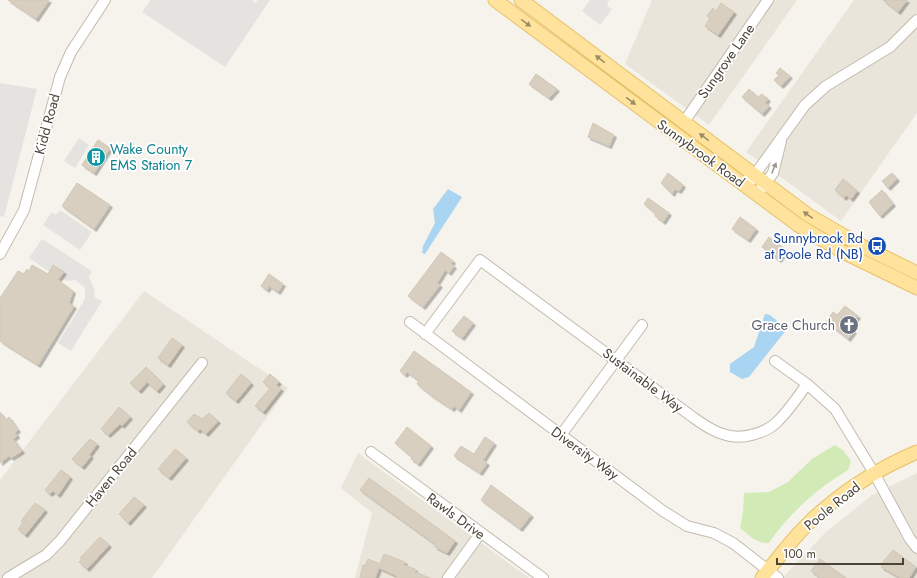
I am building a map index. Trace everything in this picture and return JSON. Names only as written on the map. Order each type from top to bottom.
[{"type":"main road","name":"Sunnybrook Road","points":[[495,0],[798,225],[854,258],[917,288]]},
{"type":"main road","name":"Sunnybrook Road","points":[[521,0],[823,225],[916,272]]},
{"type":"main road","points":[[854,258],[861,255],[895,270],[916,272]]},
{"type":"main road","name":"Poole Road","points":[[769,575],[803,529],[824,510],[874,473],[917,452]]},
{"type":"street","name":"Kidd Road","points":[[0,254],[24,210],[60,77],[71,52],[105,0]]},
{"type":"street","name":"Sungrove Lane","points":[[684,122],[768,0]]},
{"type":"street","points":[[751,190],[755,174],[805,105],[826,86],[890,47],[917,20]]},
{"type":"street","points":[[751,190],[766,183],[773,173],[779,156],[782,137]]},
{"type":"street","name":"Sustainable Way","points":[[425,334],[480,260],[710,429],[728,436],[745,436],[761,432],[778,422],[807,384]]},
{"type":"street","name":"Diversity Way","points":[[410,322],[663,511],[688,526],[714,533],[733,543],[769,575]]},
{"type":"street","points":[[561,435],[642,325]]},
{"type":"street","points":[[775,361],[807,384],[835,409],[916,546]]},
{"type":"street","name":"Haven Road","points":[[8,578],[46,555],[60,541],[202,363]]},
{"type":"street","name":"Rawls Drive","points":[[371,452],[480,534],[543,578]]},
{"type":"street","points":[[448,578],[480,534]]},
{"type":"shaded area","points":[[148,0],[253,0],[254,4],[258,0],[270,0],[225,67],[142,12],[150,1]]},
{"type":"shaded area","points":[[590,0],[609,0],[607,6],[612,9],[600,25],[582,11]]},
{"type":"shaded area","points":[[652,0],[797,0],[709,125],[625,64]]},
{"type":"shaded area","points":[[854,0],[917,0],[917,113],[841,221],[746,152]]},
{"type":"shaded area","points":[[0,83],[37,89],[4,217],[0,216]]},
{"type":"shaded area","points":[[79,138],[89,145],[75,168],[64,161]]},
{"type":"shaded area","points":[[60,210],[92,232],[80,250],[43,225],[52,212],[56,215]]},
{"type":"shaded area","points":[[42,239],[92,271],[89,277],[94,288],[95,298],[102,301],[71,351],[58,343],[85,299],[85,288],[75,280],[68,281],[60,279],[29,258]]},
{"type":"shaded area","points":[[144,291],[288,388],[152,578],[0,578],[0,480]]},
{"type":"shaded area","points":[[358,453],[529,578],[355,578],[372,513],[341,488]]},
{"type":"shaded area","points":[[917,473],[917,578],[782,578],[826,532],[872,495]]},
{"type":"green space","points":[[835,445],[843,450],[851,461],[848,470],[815,493],[795,511],[769,543],[757,541],[740,528],[744,493],[769,492],[788,482],[812,459]]},
{"type":"water","points":[[448,189],[462,197],[425,254],[422,253],[423,246],[435,223],[433,209]]},
{"type":"water","points":[[765,314],[770,315],[787,329],[749,377],[742,379],[730,372],[730,364],[754,347]]},
{"type":"building","points":[[8,0],[49,0],[36,19]]},
{"type":"building","points":[[883,0],[907,0],[898,12]]},
{"type":"building","points":[[721,3],[734,12],[718,35],[705,26],[710,18],[707,16],[713,8],[716,11]]},
{"type":"building","points":[[780,68],[790,76],[781,86],[774,80],[779,75],[776,73]]},
{"type":"building","points":[[536,74],[557,89],[549,98],[529,84]]},
{"type":"building","points":[[749,89],[758,97],[762,94],[768,99],[765,103],[769,106],[762,114],[742,97]]},
{"type":"building","points":[[593,123],[614,135],[609,146],[588,137]]},
{"type":"building","name":"Wake County EMS Station 7","points":[[98,140],[110,148],[94,173],[82,165]]},
{"type":"building","points":[[668,173],[683,185],[679,191],[675,189],[672,194],[661,183]]},
{"type":"building","points":[[892,173],[897,179],[888,188],[882,181]]},
{"type":"building","points":[[843,179],[857,191],[851,199],[846,195],[844,198],[835,190]]},
{"type":"building","points":[[77,183],[110,205],[94,229],[62,206]]},
{"type":"building","points":[[882,190],[893,204],[880,216],[869,202]]},
{"type":"building","points":[[648,198],[669,213],[663,222],[644,204]]},
{"type":"building","points":[[740,217],[756,229],[748,240],[732,229]]},
{"type":"building","points":[[769,237],[786,250],[779,260],[762,247]]},
{"type":"building","points":[[441,252],[453,261],[451,264],[454,266],[449,273],[445,270],[437,283],[440,285],[423,307],[408,296]]},
{"type":"building","points":[[32,265],[48,274],[53,265],[64,272],[58,280],[73,291],[69,303],[74,306],[38,365],[0,341],[0,298],[18,271],[24,274],[27,269],[29,271]]},
{"type":"building","points":[[269,274],[283,284],[278,292],[269,286],[267,290],[261,286]]},
{"type":"building","points":[[845,306],[858,316],[850,328],[854,331],[848,339],[826,322],[833,312],[837,315]]},
{"type":"building","points":[[464,316],[473,323],[462,338],[452,331]]},
{"type":"building","points":[[172,338],[182,345],[168,365],[158,358]]},
{"type":"building","points":[[414,351],[471,392],[459,410],[454,406],[452,409],[432,396],[417,384],[419,381],[407,372],[405,375],[400,371]]},
{"type":"building","points":[[146,367],[163,384],[157,391],[147,382],[139,391],[130,383]]},
{"type":"building","points":[[241,374],[251,383],[236,401],[226,393]]},
{"type":"building","points":[[270,374],[279,382],[276,385],[281,389],[263,412],[255,406],[270,388],[263,382]]},
{"type":"building","points":[[119,407],[130,417],[122,426],[120,424],[108,435],[101,429]]},
{"type":"building","points":[[0,412],[6,420],[9,417],[18,430],[15,432],[17,436],[13,439],[22,451],[11,458],[9,456],[0,463]]},
{"type":"building","points":[[209,413],[218,421],[206,434],[200,429],[198,431],[187,422],[194,414],[202,419]]},
{"type":"building","points":[[407,427],[431,446],[418,464],[395,443]]},
{"type":"building","points":[[485,437],[494,443],[483,460],[487,463],[480,473],[454,456],[461,446],[474,454]]},
{"type":"building","points":[[90,439],[97,444],[89,455],[91,456],[82,467],[72,459]]},
{"type":"building","points":[[175,449],[186,458],[169,478],[158,469]]},
{"type":"building","points":[[61,470],[70,477],[58,495],[53,491],[50,494],[45,490]]},
{"type":"building","points":[[369,478],[455,541],[447,553],[435,547],[435,544],[360,490]]},
{"type":"building","points":[[491,485],[531,515],[520,529],[481,500]]},
{"type":"building","points":[[134,497],[144,505],[128,523],[119,514]]},
{"type":"building","points":[[35,503],[45,510],[25,535],[18,529],[23,523],[21,521]]},
{"type":"building","points":[[100,537],[109,545],[87,569],[79,562],[82,559],[80,558]]},
{"type":"building","points":[[893,550],[916,567],[909,578],[901,578],[881,567],[884,564],[882,563]]},
{"type":"building","points":[[384,554],[405,562],[404,565],[415,569],[415,572],[430,578],[396,578],[397,576],[379,568],[375,578],[360,578],[363,565],[365,566],[368,559],[380,564]]},
{"type":"building","points":[[820,559],[846,578],[821,578],[811,571]]},
{"type":"place","name":"Wake County EMS Station 7","points":[[96,157]]},
{"type":"place","name":"Sunnybrook Rd at Poole Rd (NB)","points":[[877,246]]},
{"type":"place","name":"Grace Church","points":[[849,325]]}]
